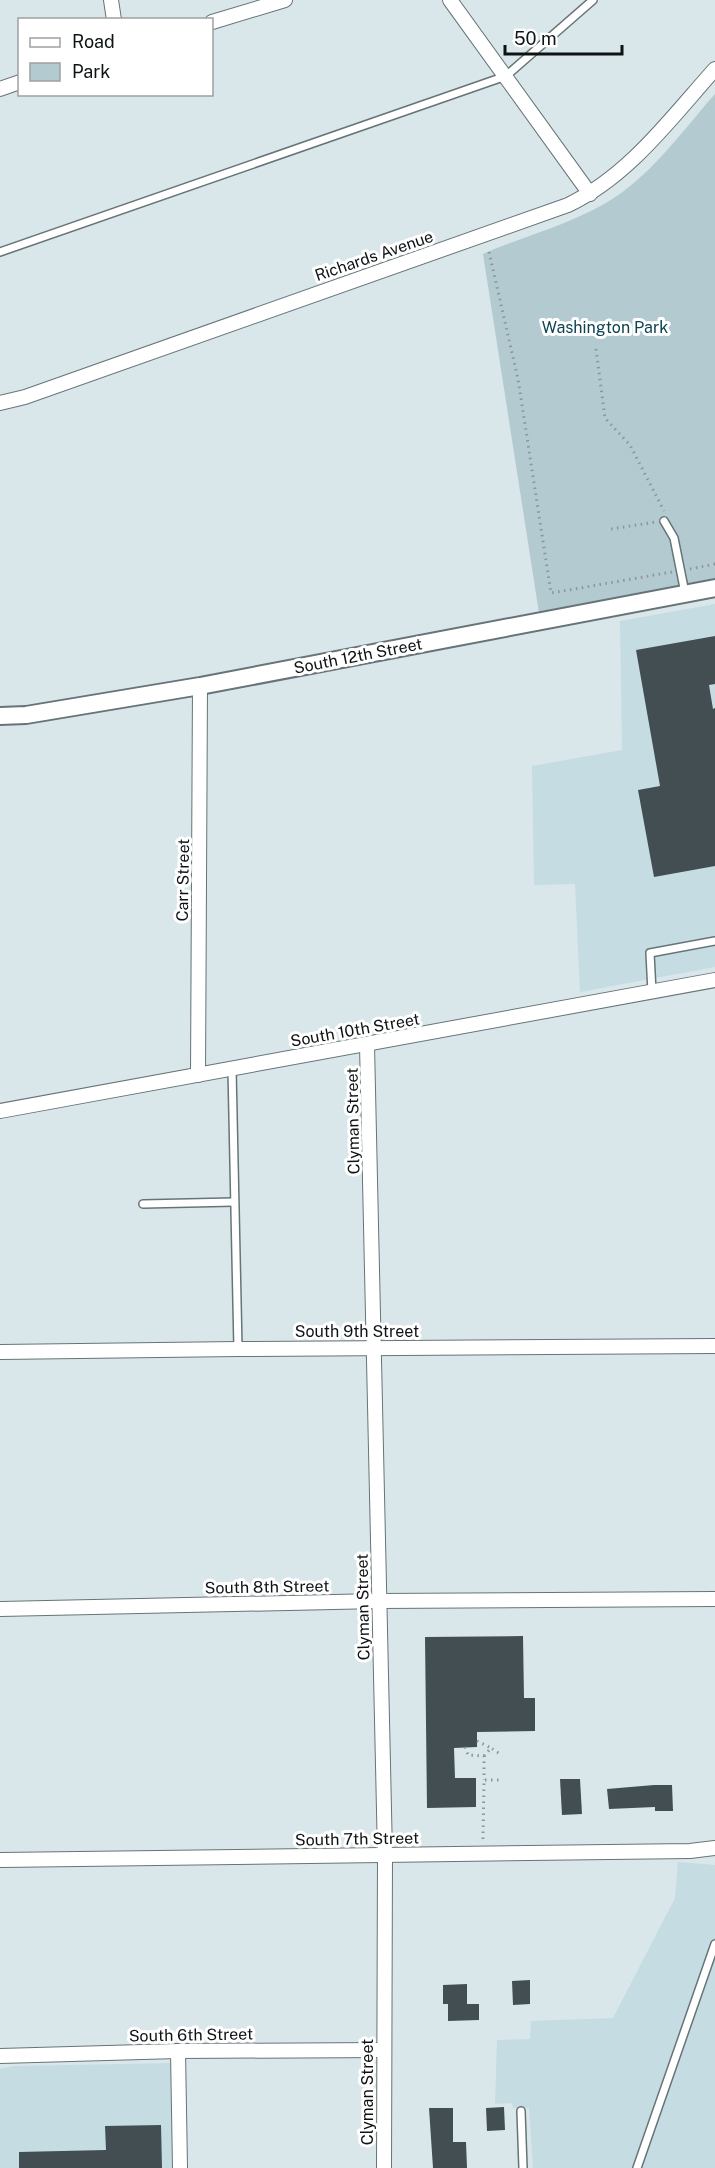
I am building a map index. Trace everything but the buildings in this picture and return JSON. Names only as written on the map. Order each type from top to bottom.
[{"type":"street","points":[[111,0],[114,18]]},
{"type":"street","points":[[213,22],[285,0]]},
{"type":"street","points":[[450,0],[591,194]]},
{"type":"street","name":"Richards Avenue","points":[[0,403],[25,397],[528,219],[591,194],[629,163],[715,69]]},
{"type":"street","points":[[0,88],[18,83]]},
{"type":"street","name":"South 12th Street","points":[[0,716],[26,715],[200,686],[715,588]]},
{"type":"street","name":"Carr Street","points":[[198,1075],[200,686]]},
{"type":"street","name":"South 10th Street","points":[[0,1111],[715,980]]},
{"type":"street","name":"Clyman Street","points":[[367,1045],[385,1856],[384,2168]]},
{"type":"street","name":"South 9th Street","points":[[0,1352],[238,1348],[715,1346]]},
{"type":"street","name":"South 8th Street","points":[[0,1609],[379,1601],[715,1599]]},
{"type":"street","name":"South 7th Street","points":[[0,1860],[690,1851],[715,1848]]},
{"type":"street","name":"South 6th Street","points":[[0,2056],[178,2051],[383,2050]]},
{"type":"street","points":[[178,2051],[180,2168]]},
{"type":"lane","points":[[0,252],[506,76],[593,0]]},
{"type":"lane","points":[[664,521],[674,538],[685,593]]},
{"type":"lane","points":[[652,992],[650,953],[715,941]]},
{"type":"lane","points":[[232,1069],[238,1348]]},
{"type":"lane","points":[[143,1204],[234,1202]]},
{"type":"lane","points":[[637,2168],[715,1944]]},
{"type":"lane","points":[[522,2111],[523,2168]]},
{"type":"path","points":[[489,252],[518,378],[552,593],[715,564]]},
{"type":"path","points":[[596,349],[605,418],[630,445],[664,510],[664,521],[611,529]]},
{"type":"path","points":[[477,1741],[500,1754]]},
{"type":"path","points":[[465,1748],[468,1755],[484,1756]]},
{"type":"path","points":[[482,1853],[484,1756],[491,1748]]},
{"type":"path","points":[[484,1780],[501,1780]]},
{"type":"shaded area","points":[[715,604],[715,967],[580,992],[575,884],[534,885],[532,766],[622,750],[620,621]]},
{"type":"shaded area","points":[[678,1862],[715,1865],[715,2168],[533,2168],[529,2108],[513,2108],[512,2103],[495,2104],[497,2040],[530,2039],[531,2021],[613,2018],[675,1898]]},
{"type":"shaded area","points":[[173,2063],[175,2168],[0,2168],[0,2069],[14,2066]]},
{"type":"green space","name":"Washington Park","points":[[715,94],[715,578],[539,613],[483,254],[585,214],[617,196],[657,161]]}]
